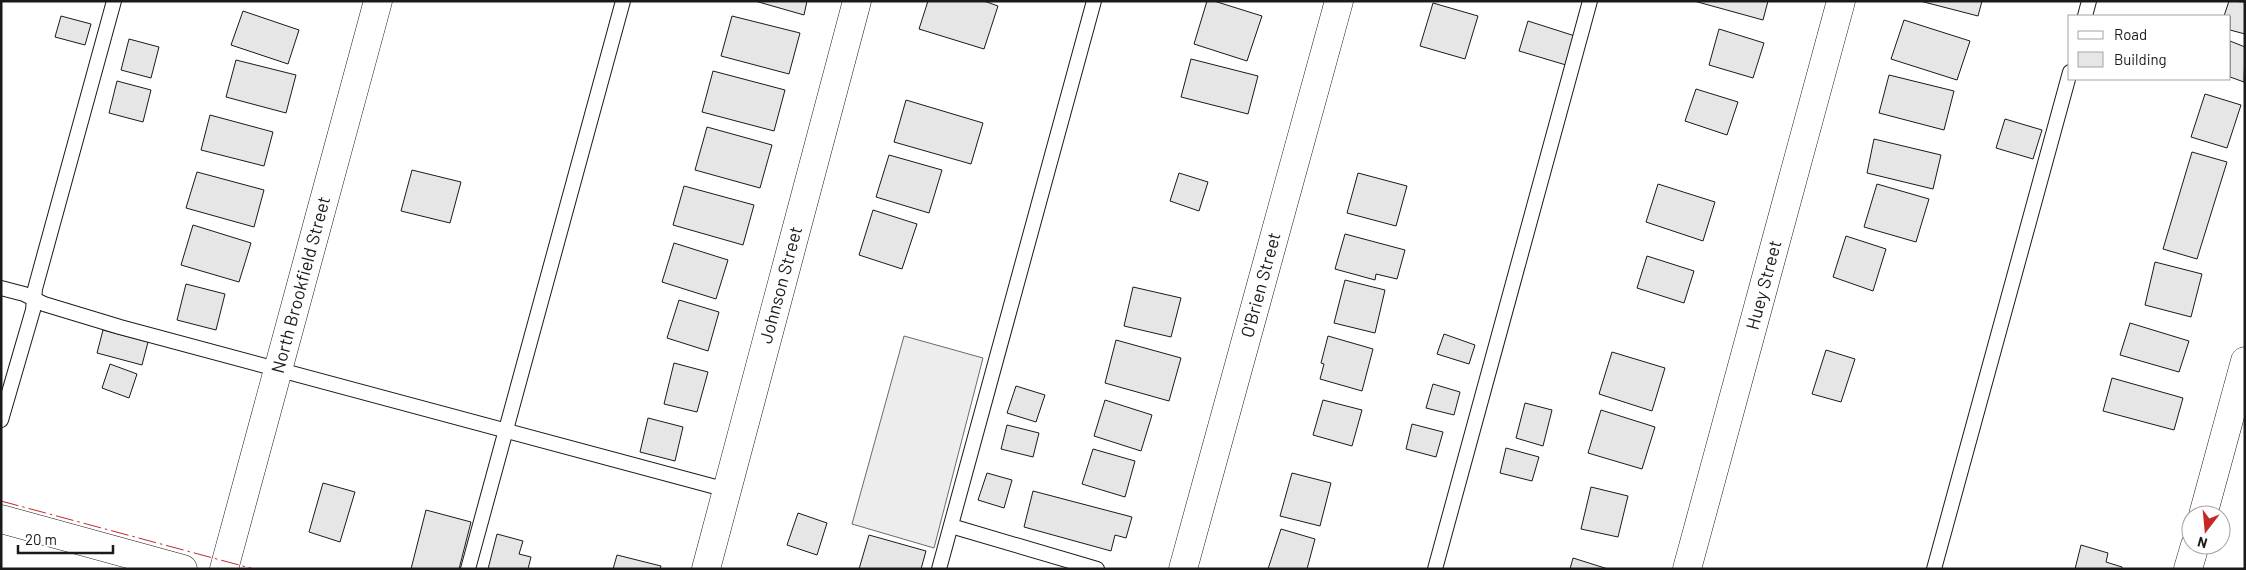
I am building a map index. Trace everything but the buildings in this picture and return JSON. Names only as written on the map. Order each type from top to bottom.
[{"type":"street","name":"North Brookfield Street","points":[[224,569],[378,1]]},
{"type":"street","name":"Johnson Street","points":[[706,569],[857,1]]},
{"type":"street","name":"O'Brien Street","points":[[1183,569],[1339,1]]},
{"type":"street","name":"Huey Street","points":[[1687,569],[1841,1]]},
{"type":"street","points":[[2206,505],[2245,361]]},
{"type":"street","points":[[1,518],[183,569]]},
{"type":"street","points":[[2188,569],[2192,555]]},
{"type":"lane","points":[[1,420],[33,310],[38,280],[114,1]]},
{"type":"lane","points":[[468,569],[623,1]]},
{"type":"lane","points":[[939,569],[1094,1]]},
{"type":"lane","points":[[1435,569],[1590,1]]},
{"type":"lane","points":[[2085,15],[2089,1]]},
{"type":"lane","points":[[1934,569],[2068,79]]},
{"type":"lane","points":[[1,288],[44,304],[120,327],[727,490]]},
{"type":"lane","points":[[951,526],[1097,569]]},
{"type":"shaded area","points":[[904,336],[983,358],[934,548],[852,524]]},
{"type":"power","points":[[1,501],[254,569]]}]
